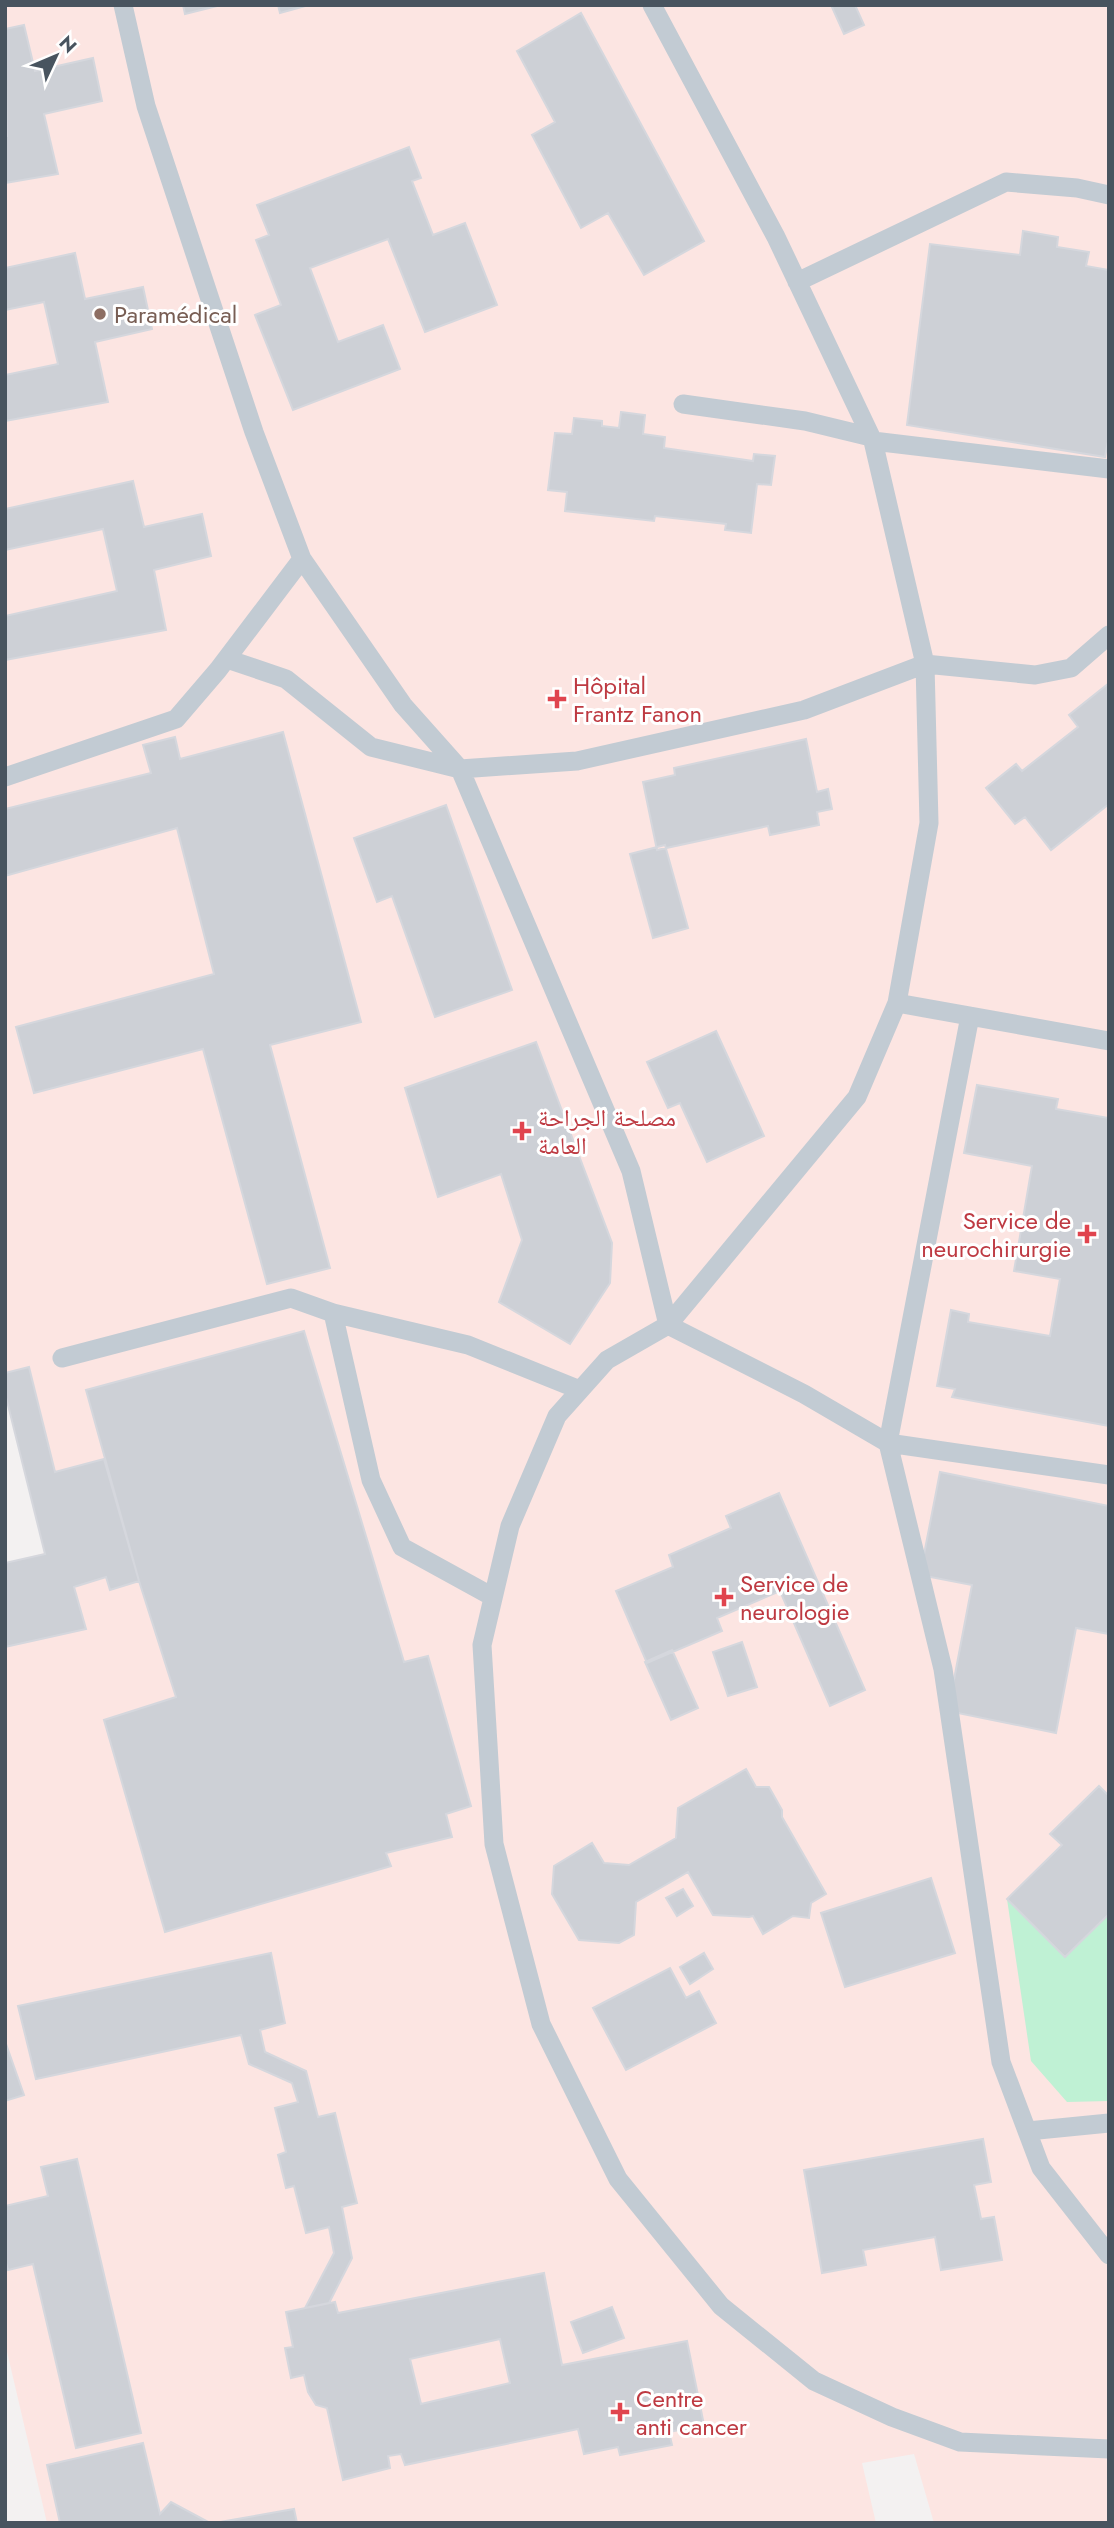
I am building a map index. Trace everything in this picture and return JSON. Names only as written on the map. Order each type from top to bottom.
[{"type":"lane","points":[[123,5],[145,106],[254,432],[302,559],[404,705],[460,769],[631,1171],[668,1325],[804,1394],[888,1443],[1109,1475]]},
{"type":"lane","points":[[652,5],[776,237],[872,439],[925,664],[929,824],[897,1003],[857,1097],[668,1325],[607,1360],[557,1416],[515,1514],[482,1645],[494,1844],[541,2024],[618,2179],[721,2306],[814,2381],[892,2417],[960,2442],[1109,2449]]},
{"type":"lane","points":[[797,282],[1006,183],[1077,188],[1109,195]]},
{"type":"lane","points":[[683,404],[806,421],[872,439],[1109,468]]},
{"type":"lane","points":[[5,777],[176,719],[227,659],[302,559]]},
{"type":"lane","points":[[227,659],[286,679],[371,747],[460,769],[577,761],[778,716],[804,710],[925,664],[1035,675],[1072,668],[1109,635]]},
{"type":"lane","points":[[897,1003],[1109,1041]]},
{"type":"lane","points":[[970,1016],[888,1443],[943,1670],[1001,2062],[1041,2168],[1109,2255]]},
{"type":"lane","points":[[62,1358],[291,1298],[334,1313],[468,1345],[580,1390]]},
{"type":"lane","points":[[334,1313],[371,1480],[402,1547],[493,1597]]},
{"type":"lane","points":[[1028,2132],[1109,2123]]},
{"type":"shaded area","name":"Hôpital Frantz Fanon","points":[[5,5],[1109,5],[1109,2523],[934,2523],[914,2454],[862,2463],[876,2523],[47,2523],[5,2343],[5,1563],[45,1553],[5,1393]]},
{"type":"green space","points":[[1007,1899],[1065,1957],[1109,1914],[1109,2101],[1067,2102],[1031,2061]]},
{"type":"building","points":[[183,5],[221,5],[185,14]]},
{"type":"building","points":[[278,5],[309,5],[280,13]]},
{"type":"building","points":[[831,5],[855,5],[864,25],[844,34]]},
{"type":"building","points":[[581,13],[704,241],[644,275],[608,213],[581,228],[532,135],[555,122],[517,51]]},
{"type":"building","points":[[24,25],[35,71],[93,58],[102,101],[44,114],[58,174],[5,183],[5,29]]},
{"type":"building","points":[[409,147],[421,178],[412,181],[433,235],[465,223],[497,305],[425,332],[388,239],[310,268],[338,342],[383,325],[400,369],[293,410],[255,315],[281,305],[256,240],[269,235],[257,205]]},
{"type":"building","points":[[1023,231],[1058,237],[1057,247],[1089,252],[1086,266],[1109,270],[1109,436],[1105,457],[907,425],[930,244],[1020,255]]},
{"type":"building","points":[[75,253],[85,299],[143,287],[152,329],[95,342],[108,402],[5,421],[5,375],[58,364],[44,302],[5,310],[5,268]]},
{"type":"building","points":[[621,412],[645,415],[643,434],[665,437],[664,448],[753,461],[754,454],[775,456],[771,485],[757,484],[751,533],[725,530],[726,524],[655,516],[654,521],[565,511],[567,492],[548,490],[555,433],[572,434],[574,418],[602,421],[602,426],[619,428]]},
{"type":"building","points":[[133,481],[144,527],[202,514],[211,556],[154,570],[166,630],[5,660],[5,616],[117,591],[103,529],[5,550],[5,509]]},
{"type":"building","points":[[1109,683],[1109,804],[1051,850],[1025,817],[1015,824],[986,788],[1016,764],[1022,771],[1078,727],[1069,715]]},
{"type":"building","points":[[283,732],[361,1022],[270,1045],[330,1268],[267,1284],[203,1049],[34,1093],[16,1027],[214,974],[177,828],[5,876],[5,809],[151,773],[143,745],[175,737],[180,759]]},
{"type":"building","points":[[806,739],[817,792],[828,789],[832,809],[817,812],[819,825],[770,835],[768,826],[657,850],[643,782],[675,775],[674,768]]},
{"type":"building","points":[[446,805],[512,990],[435,1017],[392,896],[377,902],[354,838]]},
{"type":"building","points":[[665,845],[688,928],[653,938],[630,854]]},
{"type":"building","points":[[716,1031],[764,1136],[707,1162],[680,1103],[668,1108],[647,1062]]},
{"type":"building","points":[[536,1042],[612,1243],[610,1283],[570,1344],[499,1302],[522,1240],[501,1174],[438,1197],[405,1088]]},
{"type":"building","points":[[977,1085],[1058,1099],[1056,1109],[1109,1118],[1109,1426],[952,1397],[955,1389],[937,1386],[951,1310],[969,1314],[968,1322],[1050,1336],[1060,1279],[1014,1271],[1032,1166],[964,1153]]},
{"type":"building","points":[[304,1331],[404,1662],[428,1656],[471,1806],[446,1814],[452,1837],[386,1853],[391,1866],[165,1932],[104,1720],[176,1697],[139,1581],[86,1390]]},
{"type":"building","points":[[29,1367],[55,1472],[104,1459],[139,1581],[110,1590],[106,1577],[74,1587],[86,1629],[5,1647],[5,1563],[45,1554],[5,1393],[5,1373]]},
{"type":"building","points":[[940,1472],[1109,1506],[1109,1634],[1076,1628],[1056,1733],[948,1711],[972,1585],[920,1575]]},
{"type":"building","points":[[779,1493],[865,1690],[830,1706],[780,1591],[717,1618],[722,1631],[647,1663],[616,1591],[673,1567],[669,1555],[731,1528],[726,1516]]},
{"type":"building","points":[[742,1642],[757,1687],[728,1696],[713,1652]]},
{"type":"building","points":[[672,1650],[698,1708],[671,1720],[645,1662]]},
{"type":"building","points":[[746,1769],[756,1787],[769,1787],[782,1810],[782,1817],[826,1894],[811,1903],[809,1918],[793,1916],[763,1934],[753,1916],[713,1915],[688,1872],[636,1902],[634,1935],[619,1943],[579,1940],[552,1894],[554,1866],[592,1843],[604,1863],[629,1865],[676,1838],[678,1808]]},
{"type":"building","points":[[1099,1786],[1109,1796],[1109,1914],[1065,1957],[1007,1899],[1062,1845],[1050,1834]]},
{"type":"building","points":[[931,1878],[955,1953],[845,1987],[821,1913]]},
{"type":"building","points":[[683,1889],[693,1906],[677,1916],[666,1898]]},
{"type":"building","points":[[271,1953],[285,2023],[260,2030],[265,2052],[306,2071],[318,2117],[335,2113],[357,2203],[342,2207],[352,2258],[329,2303],[305,2308],[334,2253],[329,2227],[306,2233],[294,2186],[286,2188],[278,2155],[286,2152],[275,2108],[298,2102],[292,2083],[249,2064],[241,2035],[36,2079],[18,2006]]},
{"type":"building","points":[[704,1953],[713,1969],[690,1984],[680,1967]]},
{"type":"building","points":[[670,1968],[686,1998],[699,1991],[716,2023],[626,2070],[593,2008]]},
{"type":"building","points":[[5,2041],[24,2095],[5,2101]]},
{"type":"building","points":[[983,2139],[991,2182],[974,2185],[981,2219],[994,2217],[1002,2260],[941,2270],[935,2237],[863,2250],[866,2265],[822,2273],[804,2170]]},
{"type":"building","points":[[77,2159],[141,2433],[76,2448],[33,2264],[8,2270],[5,2260],[5,2206],[48,2196],[41,2167]]},
{"type":"building","points":[[544,2273],[562,2365],[687,2341],[704,2425],[669,2432],[672,2445],[620,2455],[618,2447],[584,2454],[578,2429],[405,2465],[401,2454],[388,2456],[390,2468],[343,2480],[327,2408],[316,2405],[308,2392],[304,2375],[291,2378],[285,2348],[293,2347],[286,2312],[335,2302],[338,2313]],"holes":[[[500,2339],[510,2383],[421,2404],[410,2359]]]},
{"type":"building","points":[[612,2307],[624,2338],[583,2353],[571,2322]]},
{"type":"building","points":[[143,2443],[160,2514],[171,2502],[210,2523],[60,2523],[47,2465]]},
{"type":"building","points":[[294,2509],[297,2523],[214,2523]]},
{"type":"place","name":"Paramédical","points":[[100,314]]},
{"type":"place","name":"Hôpital Frantz Fanon","points":[[557,699]]},
{"type":"place","name":"مصلحة الجراحة العامة","points":[[522,1131]]},
{"type":"place","name":"Service de neurochirurgie","points":[[1087,1234]]},
{"type":"place","name":"Service de neurologie","points":[[724,1597]]},
{"type":"place","name":"Centre anti cancer","points":[[620,2412]]}]
